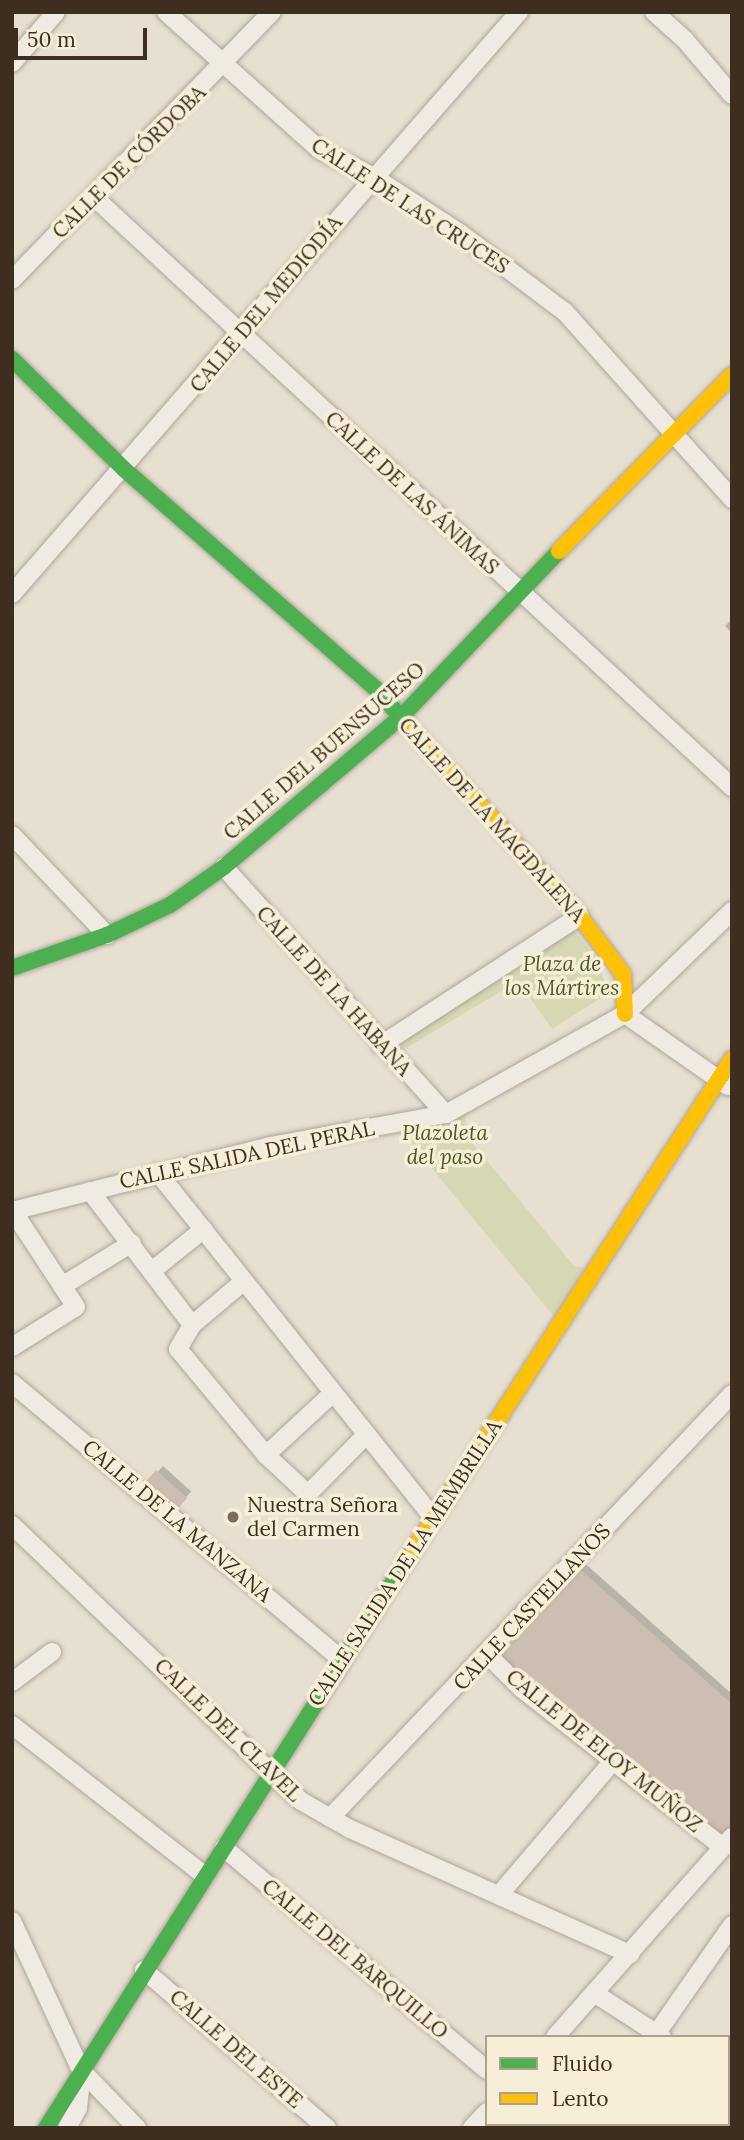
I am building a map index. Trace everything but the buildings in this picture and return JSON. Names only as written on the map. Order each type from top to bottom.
[{"type":"street","points":[[12,63],[56,12]]},
{"type":"street","name":"CALLE DE LAS CRUCES","points":[[166,12],[223,66],[320,150],[374,177],[460,233],[565,312],[732,499]]},
{"type":"street","name":"CALLE DE CÓRDOBA","points":[[12,280],[95,198],[272,12]]},
{"type":"street","name":"CALLE DEL MEDIODÍA","points":[[12,594],[125,470],[374,177],[519,12]]},
{"type":"street","points":[[654,12],[685,40],[732,95]]},
{"type":"street","name":"CALLE DE LAS ÁNIMAS","points":[[95,198],[520,595],[732,787]]},
{"type":"street","name":"CALLE DE LA MAGDALENA","points":[[12,359],[125,470],[375,688],[580,916],[624,974],[625,1014]]},
{"type":"street","name":"CALLE DEL BUENSUCESO","points":[[12,968],[107,935],[170,905],[224,867],[401,717],[520,595],[673,430],[732,375]]},
{"type":"street","points":[[12,835],[107,935]]},
{"type":"street","name":"CALLE DE LA HABANA","points":[[224,867],[381,1045],[446,1114]]},
{"type":"street","name":"CALLE SALIDA DEL PERAL","points":[[13,1211],[271,1146],[446,1114],[625,1014],[732,911]]},
{"type":"street","points":[[381,1045],[580,916]]},
{"type":"street","points":[[625,1014],[727,1085]]},
{"type":"street","name":"CALLE SALIDA DE LA MEMBRILLA","points":[[46,2128],[433,1518],[727,1085],[732,1059]]},
{"type":"street","points":[[158,1173],[433,1518]]},
{"type":"street","points":[[90,1191],[153,1270],[192,1325]]},
{"type":"street","points":[[12,1347],[76,1307],[13,1211]]},
{"type":"street","points":[[153,1270],[204,1229]]},
{"type":"street","points":[[62,1286],[132,1243]]},
{"type":"street","points":[[244,1281],[192,1325],[178,1349],[267,1455],[307,1494],[367,1434]]},
{"type":"street","name":"CALLE DE LA MANZANA","points":[[12,1383],[342,1660]]},
{"type":"street","points":[[267,1455],[333,1393]]},
{"type":"street","name":"CALLE CASTELLANOS","points":[[330,1818],[732,1394]]},
{"type":"street","name":"CALLE DEL CLAVEL","points":[[12,1525],[301,1801],[330,1818],[630,1954]]},
{"type":"street","points":[[12,1682],[52,1652]]},
{"type":"street","name":"CALLE DE ELOY MUÑOZ","points":[[487,1654],[613,1761],[727,1842]]},
{"type":"street","points":[[12,1725],[205,1876]]},
{"type":"street","points":[[499,1895],[613,1761]]},
{"type":"street","points":[[557,2035],[727,1842]]},
{"type":"street","name":"CALLE DEL BARQUILLO","points":[[224,1848],[485,2068]]},
{"type":"street","points":[[12,1920],[81,2070],[137,2128]]},
{"type":"street","points":[[658,2035],[732,1925]]},
{"type":"street","name":"CALLE DEL ESTE","points":[[145,1970],[327,2128]]},
{"type":"street","points":[[594,1993],[656,2035]]},
{"type":"street","name":"CALLE SALIDA DE LA MEMBRILLA","points":[[67,2128],[78,2108],[81,2070]]},
{"type":"street","points":[[472,2128],[485,2114]]},
{"type":"green space","name":"Plaza de los Mártires","points":[[570,926],[597,959],[606,986],[604,996],[552,1029],[518,981],[400,1052],[384,1033]]},
{"type":"green space","name":"Plazoleta del paso","points":[[464,1110],[469,1139],[574,1266],[584,1268],[556,1319],[402,1132]]},
{"type":"green space","points":[[730,2114],[732,2128],[594,2128],[730,2126]]},
{"type":"traffic: fast","points":[[12,359],[125,470],[375,688],[408,725]]},
{"type":"traffic: fast","points":[[12,968],[107,935],[170,905],[224,867],[401,717],[559,551]]},
{"type":"traffic: fast","points":[[46,2128],[414,1549]]},
{"type":"traffic: slow","points":[[559,551],[732,375]]},
{"type":"traffic: slow","points":[[408,725],[578,914],[623,974],[625,1014]]},
{"type":"traffic: slow","points":[[414,1549],[732,1059]]},
{"type":"place","name":"Nuestra Señora del Carmen","points":[[233,1517]]}]
